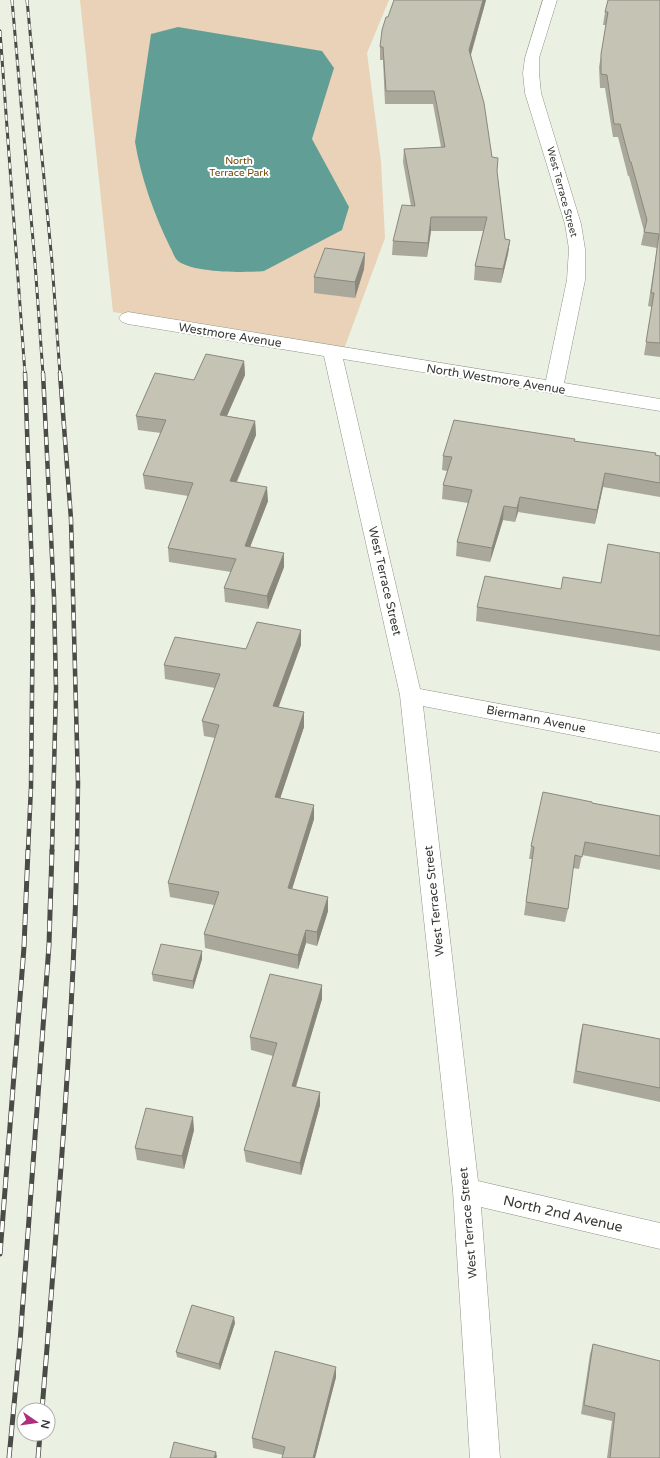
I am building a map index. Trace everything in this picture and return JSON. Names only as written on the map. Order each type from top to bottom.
[{"type":"street","name":"West Terrace Street","points":[[550,0],[532,58],[531,73],[533,92],[573,224],[577,249],[576,280],[554,388]]},
{"type":"street","name":"Westmore Avenue","points":[[128,318],[332,352]]},
{"type":"street","name":"West Terrace Street","points":[[332,352],[411,695],[466,1191],[485,1458]]},
{"type":"street","name":"North Westmore Avenue","points":[[332,352],[660,405]]},
{"type":"street","name":"Biermann Avenue","points":[[411,695],[660,743]]},
{"type":"street","name":"North 2nd Avenue","points":[[466,1191],[660,1236]]},
{"type":"green space","name":"North Terrace Park","points":[[80,0],[389,0],[367,53],[381,162],[385,238],[344,349],[113,312]]},
{"type":"water","points":[[178,27],[322,51],[334,68],[312,139],[349,207],[342,230],[264,271],[232,272],[205,270],[184,264],[176,259],[149,196],[135,142],[151,34]]},
{"type":"building","points":[[394,0],[483,0],[469,50],[484,103],[492,157],[498,158],[497,171],[505,239],[510,240],[503,269],[475,266],[487,217],[431,217],[428,243],[393,241],[402,205],[415,206],[404,149],[445,147],[434,91],[386,91],[383,47],[380,47],[382,30]]},
{"type":"building","points":[[608,0],[660,0],[660,343],[646,342],[654,293],[651,293],[659,234],[644,232],[647,220],[620,124],[614,124],[607,75],[601,74],[601,54],[608,12],[605,12]]},
{"type":"building","points":[[325,248],[365,253],[355,282],[314,277]]},
{"type":"building","points":[[206,354],[244,361],[220,415],[255,421],[230,481],[267,487],[245,546],[284,553],[267,596],[224,588],[236,559],[168,548],[193,483],[143,475],[166,420],[136,416],[155,373],[194,380]]},
{"type":"building","points":[[454,420],[575,439],[574,441],[656,453],[655,455],[660,456],[660,483],[605,473],[597,510],[520,497],[517,508],[504,506],[492,548],[457,542],[472,490],[443,485],[452,457],[443,456]]},
{"type":"building","points":[[608,544],[660,553],[660,636],[477,607],[485,576],[561,589],[563,577],[601,583]]},
{"type":"building","points":[[257,622],[301,630],[273,706],[304,712],[275,797],[314,805],[288,888],[328,897],[317,932],[306,930],[298,955],[204,934],[219,892],[168,883],[219,725],[202,721],[220,674],[164,665],[175,637],[246,649]]},
{"type":"building","points":[[543,792],[660,816],[660,856],[585,842],[582,857],[575,855],[568,909],[526,902],[534,847],[531,846]]},
{"type":"building","points":[[161,944],[202,951],[193,981],[152,974]]},
{"type":"building","points":[[270,974],[322,985],[292,1086],[320,1092],[300,1163],[244,1150],[277,1043],[250,1037]]},
{"type":"building","points":[[583,1024],[660,1039],[660,1088],[576,1071]]},
{"type":"building","points":[[146,1108],[193,1117],[182,1156],[135,1148]]},
{"type":"building","points":[[192,1305],[234,1317],[219,1364],[176,1352]]},
{"type":"building","points":[[593,1344],[660,1361],[660,1458],[610,1458],[615,1413],[584,1405]]},
{"type":"building","points":[[275,1351],[336,1367],[313,1458],[282,1458],[285,1447],[252,1438]]},
{"type":"building","points":[[174,1442],[216,1452],[214,1458],[170,1458]]},
{"type":"railway","points":[[12,0],[43,374]]},
{"type":"railway","points":[[27,0],[52,262],[60,374]]},
{"type":"railway","points":[[0,31],[25,374]]},
{"type":"railway","points":[[25,373],[33,600],[31,787],[28,851]]},
{"type":"railway","points":[[43,373],[54,597],[56,688],[52,851]]},
{"type":"railway","points":[[60,373],[71,519],[78,783],[77,851]]},
{"type":"railway","points":[[0,1254],[24,947],[28,850]]},
{"type":"railway","points":[[9,1458],[20,1342],[49,945],[52,850]]},
{"type":"railway","points":[[43,1402],[59,1200],[68,1060],[77,850]]},
{"type":"railway","points":[[38,1458],[39,1442]]}]
